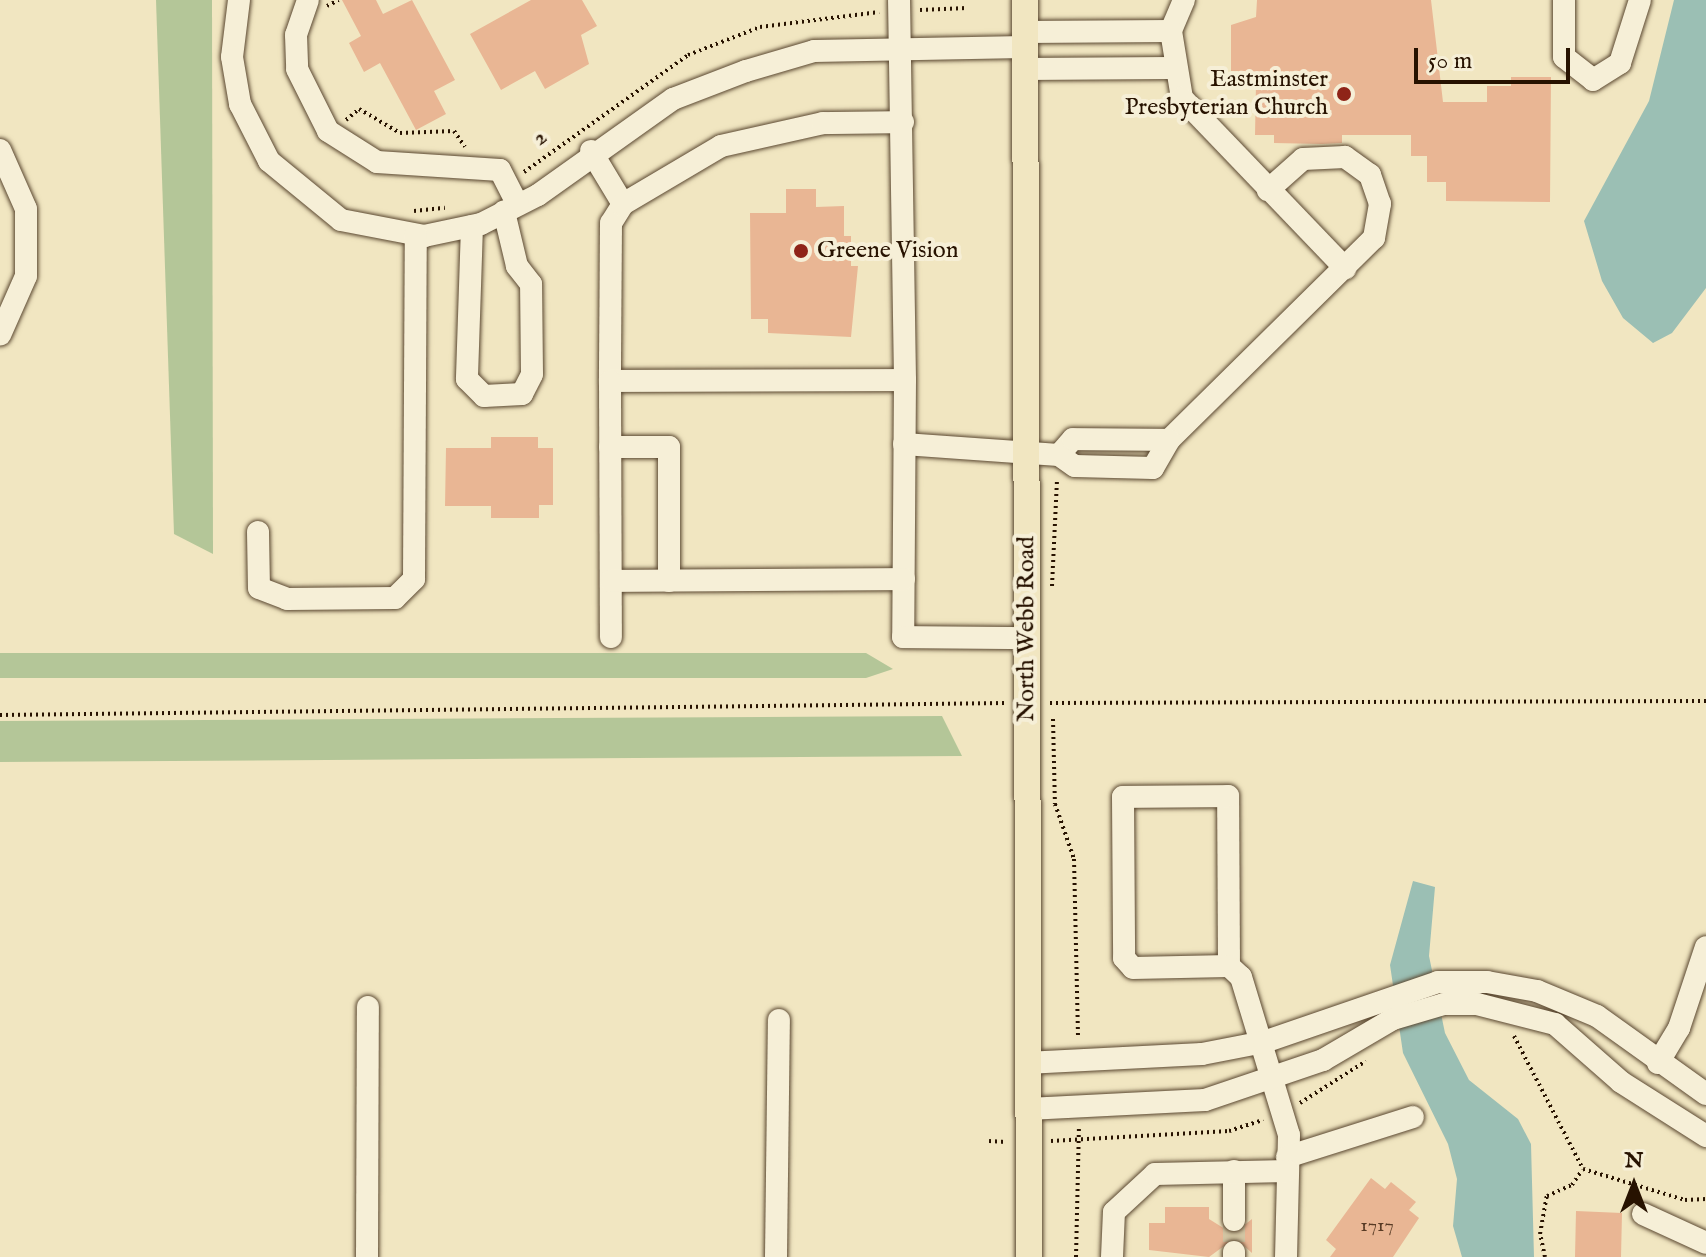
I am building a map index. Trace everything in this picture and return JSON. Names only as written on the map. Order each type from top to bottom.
[{"type":"main road","name":"North Webb Road","points":[[1025,0],[1029,1257]]},
{"type":"street","points":[[239,0],[232,57],[240,104],[269,161],[341,220],[416,235],[472,226],[511,209],[591,151],[673,99],[746,71],[814,51],[1025,50],[1171,68]]},
{"type":"street","points":[[1184,0],[1171,31],[1171,68],[1194,117],[1345,268]]},
{"type":"street","points":[[1564,0],[1564,57],[1593,80],[1620,63],[1640,0]]},
{"type":"street","points":[[899,6],[905,380],[903,637],[1026,638]]},
{"type":"street","points":[[313,9],[296,35],[297,69],[328,131],[377,162],[472,165],[500,170],[510,181],[517,266],[531,284],[532,374],[522,394],[484,396],[467,379],[472,226]]},
{"type":"street","points":[[1025,50],[1171,31]]},
{"type":"street","points":[[611,637],[611,223],[623,204],[721,146],[823,123],[903,122]]},
{"type":"street","points":[[0,150],[26,209],[26,276],[0,335]]},
{"type":"street","points":[[591,151],[623,204]]},
{"type":"street","points":[[904,444],[1056,455],[1075,466],[1153,468],[1169,440],[1374,238],[1380,204],[1370,175],[1345,157],[1303,159],[1268,190]]},
{"type":"street","points":[[258,532],[259,588],[287,599],[395,598],[414,579],[416,235]]},
{"type":"street","points":[[610,381],[905,380]]},
{"type":"street","points":[[610,447],[669,447],[669,581]]},
{"type":"street","points":[[611,581],[904,579]]},
{"type":"street","points":[[1229,966],[1228,796],[1123,797],[1124,958],[1133,968],[1229,966],[1241,977],[1274,1079],[1287,1164],[1286,1257]]},
{"type":"street","points":[[1658,1063],[1679,1028],[1705,951]]},
{"type":"street","points":[[1026,1063],[1078,1061],[1264,1042],[1385,996],[1438,982],[1537,991],[1597,1016],[1658,1063],[1706,1094]]},
{"type":"street","points":[[1028,1109],[1205,1100],[1274,1079],[1393,1019],[1444,1004],[1531,1013],[1555,1024],[1631,1089],[1706,1136]]},
{"type":"street","points":[[367,1257],[368,1007]]},
{"type":"street","points":[[776,1257],[779,1020]]},
{"type":"street","points":[[1112,1257],[1114,1212],[1140,1181],[1170,1171],[1234,1171],[1287,1164],[1413,1117]]},
{"type":"street","points":[[1234,1171],[1234,1220]]},
{"type":"street","points":[[1643,1214],[1706,1243]]},
{"type":"path","points":[[313,9],[339,0]]},
{"type":"path","name":"2","points":[[510,181],[688,55],[760,27],[899,6],[967,8]]},
{"type":"path","points":[[333,111],[345,121],[359,109],[400,133],[454,131],[472,165]]},
{"type":"path","points":[[404,210],[461,206]]},
{"type":"path","points":[[1052,600],[1056,455]]},
{"type":"path","points":[[1052,688],[1055,804],[1074,859],[1078,1061]]},
{"type":"path","points":[[1052,703],[1706,701]]},
{"type":"path","points":[[0,715],[993,704]]},
{"type":"path","points":[[1506,1029],[1528,1056],[1583,1169],[1685,1200],[1706,1199]]},
{"type":"path","points":[[1076,1257],[1079,1108]]},
{"type":"path","points":[[1545,1257],[1540,1234],[1547,1196],[1572,1185],[1583,1169]]},
{"type":"green space","points":[[156,0],[212,0],[213,554],[174,534]]},
{"type":"green space","points":[[0,653],[866,653],[893,669],[866,678],[0,678]]},
{"type":"green space","points":[[942,716],[962,756],[0,762],[0,721]]},
{"type":"water","points":[[1674,0],[1706,0],[1706,288],[1672,333],[1653,343],[1623,318],[1602,281],[1584,221],[1649,101]]},
{"type":"water","points":[[1413,881],[1435,887],[1429,956],[1445,1033],[1469,1080],[1518,1119],[1531,1144],[1534,1257],[1462,1257],[1453,1226],[1457,1179],[1448,1144],[1403,1053],[1390,965]]},
{"type":"building","points":[[342,0],[376,0],[383,14],[412,0],[455,80],[434,91],[446,114],[416,130],[380,63],[364,72],[349,43],[361,36]]},
{"type":"building","points":[[531,0],[582,0],[597,26],[581,35],[589,64],[545,89],[535,71],[501,90],[470,34]]},
{"type":"building","name":"Eastminster Presbyterian Church","points":[[1257,0],[1431,0],[1443,102],[1487,102],[1487,86],[1511,86],[1511,77],[1551,77],[1550,202],[1446,201],[1446,182],[1427,182],[1427,156],[1411,156],[1411,135],[1342,135],[1342,143],[1322,144],[1274,143],[1274,135],[1255,135],[1256,83],[1238,83],[1238,71],[1231,71],[1231,25],[1256,17]]},
{"type":"building","name":"Greene Vision","points":[[786,189],[816,189],[816,207],[844,206],[844,236],[851,236],[851,266],[858,266],[851,337],[768,333],[768,319],[751,319],[750,213],[786,213]]},
{"type":"building","points":[[491,437],[538,437],[538,448],[553,448],[553,505],[539,505],[539,518],[491,518],[491,506],[445,506],[446,448],[491,448]]},
{"type":"building","points":[[1371,1178],[1385,1189],[1391,1182],[1416,1202],[1409,1210],[1419,1218],[1393,1257],[1330,1257],[1336,1249],[1326,1240]]},
{"type":"building","points":[[1165,1207],[1209,1207],[1209,1219],[1233,1234],[1252,1219],[1252,1253],[1235,1238],[1209,1257],[1149,1250],[1149,1223],[1165,1223]]},
{"type":"building","points":[[1576,1211],[1622,1213],[1621,1257],[1575,1257]]},
{"type":"tunnel","points":[[1234,1220],[1234,1252]]},
{"type":"place","name":"Eastminster Presbyterian Church","points":[[1344,94]]},
{"type":"place","name":"Greene Vision","points":[[801,251]]}]
